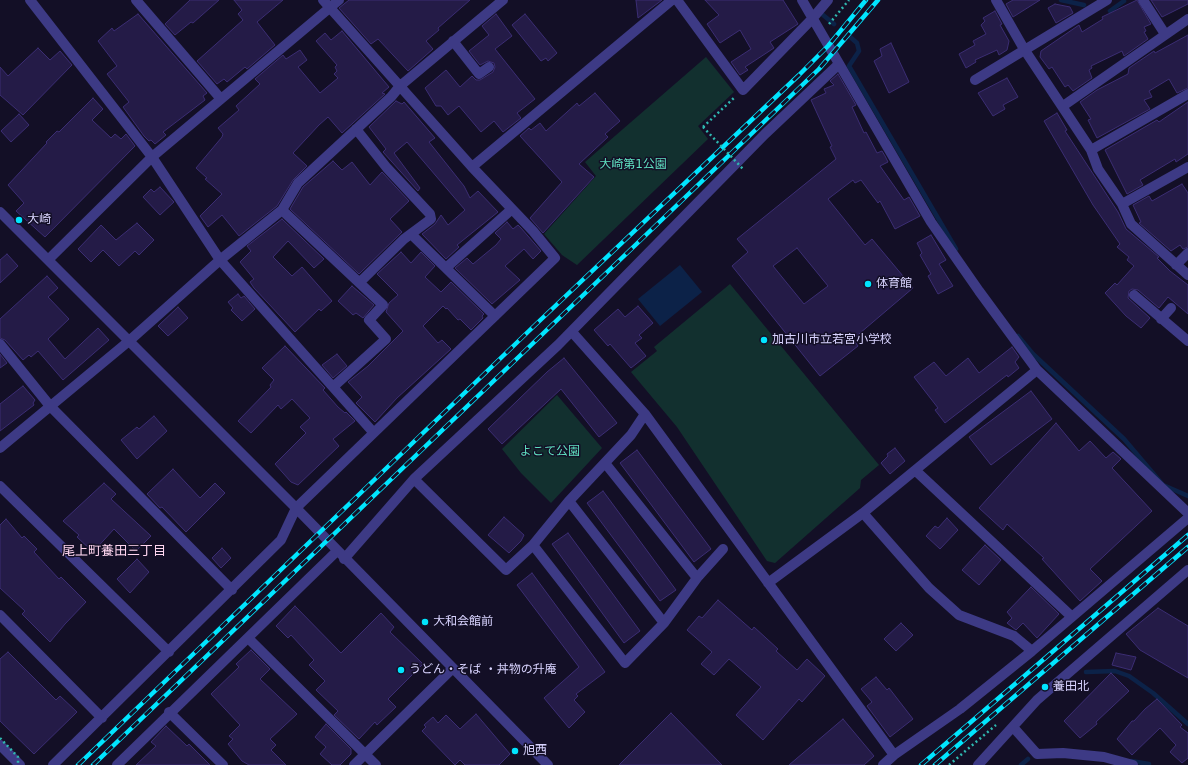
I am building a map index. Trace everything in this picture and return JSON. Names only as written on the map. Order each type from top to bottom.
[{"type":"street","points":[[30,0],[152,157],[220,260],[373,432]]},
{"type":"street","points":[[136,0],[221,99]]},
{"type":"street","points":[[48,260],[152,157],[221,99],[326,4],[339,0]]},
{"type":"street","points":[[0,448],[129,340],[220,260],[282,210],[298,183],[391,97],[400,86],[503,0]]},
{"type":"street","points":[[472,167],[672,0]]},
{"type":"street","points":[[677,0],[743,90],[812,19],[828,0]]},
{"type":"street","points":[[802,0],[931,222],[1037,370],[1188,513]]},
{"type":"street","points":[[996,0],[1024,49],[1091,150],[1098,170],[1122,204],[1132,224],[1188,275]]},
{"type":"street","points":[[975,80],[1107,0]]},
{"type":"street","points":[[1144,0],[1165,34]]},
{"type":"street","points":[[53,765],[281,540],[296,508],[554,258],[533,231],[472,167],[326,4]]},
{"type":"street","points":[[1063,106],[1188,19]]},
{"type":"street","points":[[453,41],[479,74],[489,67]]},
{"type":"street","points":[[344,559],[414,479],[572,332],[765,134],[839,64]]},
{"type":"street","points":[[1091,150],[1188,94]]},
{"type":"street","points":[[356,129],[388,168],[430,214],[431,219],[412,234],[360,282]]},
{"type":"street","points":[[1122,204],[1186,172]]},
{"type":"street","points":[[447,267],[512,209]]},
{"type":"street","points":[[282,210],[383,305],[369,320],[386,339],[333,387]]},
{"type":"street","points":[[0,212],[296,508],[344,559],[548,765]]},
{"type":"street","points":[[412,234],[495,316]]},
{"type":"street","points":[[1176,265],[1188,253]]},
{"type":"street","points":[[1134,295],[1188,341]]},
{"type":"street","points":[[1161,319],[1171,308]]},
{"type":"street","points":[[572,332],[645,414],[894,755]]},
{"type":"street","points":[[0,344],[50,406],[232,590]]},
{"type":"street","points":[[768,583],[863,513],[916,471],[1037,370]]},
{"type":"street","points":[[414,479],[506,570],[533,545],[569,501],[631,435],[645,414]]},
{"type":"street","points":[[605,463],[697,578]]},
{"type":"street","points":[[916,471],[1071,616]]},
{"type":"street","points":[[0,486],[169,652]]},
{"type":"street","points":[[569,501],[664,623]]},
{"type":"street","points":[[863,513],[929,588],[959,615],[1014,636],[1032,651]]},
{"type":"street","points":[[883,765],[894,755],[960,709],[1032,651],[1071,616],[1188,518]]},
{"type":"street","points":[[533,545],[625,663],[664,623],[697,578],[723,549]]},
{"type":"street","points":[[117,765],[169,712],[248,638],[337,551]]},
{"type":"street","points":[[978,765],[1037,700],[1188,570]]},
{"type":"street","points":[[0,615],[102,718]]},
{"type":"street","points":[[248,638],[376,765]]},
{"type":"street","points":[[354,765],[452,668]]},
{"type":"street","points":[[169,712],[223,765]]},
{"type":"street","points":[[1013,727],[1037,754],[1063,753],[1104,758],[1133,765]]},
{"type":"street","points":[[0,745],[19,765]]},
{"type":"path","points":[[827,26],[849,0]]},
{"type":"path","points":[[743,90],[703,127],[744,169]]},
{"type":"path","points":[[0,738],[18,757],[19,765]]},
{"type":"green space","name":"大崎第1公園","points":[[706,57],[734,92],[698,126],[708,139],[577,265],[562,255],[544,234],[596,176],[585,162]]},
{"type":"green space","points":[[730,284],[879,465],[861,480],[860,488],[775,563],[767,561],[677,427],[631,372],[657,351],[654,347]]},
{"type":"green space","name":"よこて公園","points":[[557,395],[602,448],[551,503],[521,473],[502,449]]},
{"type":"water","points":[[680,265],[702,292],[660,326],[638,299]]},
{"type":"building","points":[[190,0],[219,0],[193,23],[191,22],[175,35],[165,24]]},
{"type":"building","points":[[234,0],[283,0],[257,22],[275,45],[247,69],[245,67],[227,82],[224,79],[217,84],[197,61],[243,20],[238,14],[242,10]]},
{"type":"building","points":[[349,0],[470,0],[438,28],[439,30],[426,41],[433,49],[408,71],[378,39],[371,44],[339,8]]},
{"type":"building","points":[[636,0],[662,0],[638,18]]},
{"type":"building","points":[[705,0],[783,0],[798,24],[770,42],[774,48],[745,67],[748,70],[740,75],[731,62],[751,49],[740,30],[720,43],[707,24],[719,15]]},
{"type":"building","points":[[1013,0],[1040,0],[1013,17],[1006,4]]},
{"type":"building","points":[[1137,0],[1151,24],[1144,27],[1146,31],[1144,32],[1148,39],[1124,56],[1122,51],[1091,66],[1092,68],[1089,70],[1092,78],[1073,91],[1068,85],[1065,87],[1052,67],[1049,69],[1040,57],[1041,51],[1079,25],[1082,32],[1103,19],[1102,17]]},
{"type":"building","points":[[1151,0],[1188,0],[1188,4],[1162,17]]},
{"type":"building","points":[[1055,4],[1070,7],[1073,13],[1056,23],[1048,8]]},
{"type":"building","points":[[995,11],[1002,24],[1000,25],[1009,41],[1007,50],[999,55],[997,50],[975,60],[976,62],[966,68],[959,54],[975,45],[973,41],[986,34],[981,25],[985,21],[983,18]]},
{"type":"building","points":[[138,14],[207,93],[203,96],[205,100],[163,132],[166,135],[155,144],[144,136],[123,107],[129,102],[107,74],[117,66],[98,41],[112,28],[114,31]]},
{"type":"building","points":[[496,14],[512,36],[495,49],[535,99],[517,113],[521,118],[503,132],[494,121],[481,132],[459,106],[448,115],[441,106],[436,106],[425,88],[446,70],[460,87],[472,76],[476,80],[480,80],[493,72],[495,67],[494,63],[488,61],[480,65],[469,51],[489,35],[482,26]]},
{"type":"building","points":[[525,14],[557,53],[548,61],[546,58],[541,61],[512,25]]},
{"type":"building","points":[[342,31],[389,87],[382,93],[385,94],[342,133],[328,117],[319,125],[293,153],[307,166],[293,180],[277,206],[239,236],[222,215],[208,227],[200,216],[222,194],[205,179],[207,178],[196,168],[222,137],[223,134],[218,128],[239,110],[236,106],[260,84],[255,79],[283,55],[286,59],[300,50],[307,60],[298,67],[320,93],[338,78],[334,74],[337,71],[335,67],[337,65],[316,41],[325,33],[331,40]]},
{"type":"building","points":[[1188,35],[1188,88],[1177,93],[1169,79],[1149,91],[1152,97],[1144,100],[1150,109],[1097,138],[1088,120],[1091,119],[1080,102],[1097,90],[1128,74],[1129,68],[1154,51],[1155,53]]},
{"type":"building","points":[[891,43],[909,82],[889,93],[874,61],[882,56],[880,49]]},
{"type":"building","points":[[38,48],[50,60],[60,51],[72,65],[23,115],[0,95],[0,67],[8,76]]},
{"type":"building","points":[[838,74],[856,105],[852,107],[864,133],[866,132],[877,153],[882,151],[888,162],[880,166],[904,200],[909,197],[920,216],[895,229],[880,201],[878,203],[861,180],[855,183],[853,180],[828,199],[865,245],[872,239],[913,288],[853,339],[858,346],[820,376],[732,266],[748,252],[737,239],[836,159],[830,147],[832,146],[811,100],[826,93],[824,89],[834,85],[830,81]],"holes":[[[797,248],[828,286],[804,304],[773,266]]]},
{"type":"building","points":[[1007,78],[1018,97],[1003,105],[1005,109],[993,116],[978,93]]},
{"type":"building","points":[[595,93],[620,121],[605,134],[608,137],[579,164],[594,177],[543,233],[530,218],[562,182],[520,136],[529,128],[531,130],[540,123],[546,131],[577,103],[579,106]]},
{"type":"building","points":[[93,98],[103,109],[92,120],[111,138],[115,134],[121,139],[126,134],[135,146],[45,237],[16,211],[24,203],[8,185],[47,143],[46,142],[57,131],[59,132]]},
{"type":"building","points":[[396,101],[402,104],[404,102],[435,138],[429,142],[464,186],[470,198],[478,191],[498,212],[457,245],[459,247],[446,259],[422,234],[435,224],[441,215],[448,225],[465,210],[407,142],[394,153],[420,188],[418,191],[383,152],[386,149],[369,127]]},
{"type":"building","points":[[1188,102],[1188,154],[1176,162],[1175,159],[1140,180],[1143,185],[1127,194],[1105,150],[1157,120],[1159,122]]},
{"type":"building","points":[[1057,113],[1067,130],[1065,131],[1118,212],[1126,229],[1159,257],[1157,258],[1170,271],[1188,285],[1188,314],[1168,297],[1159,308],[1138,290],[1132,289],[1129,291],[1128,298],[1150,318],[1141,328],[1126,316],[1105,293],[1115,283],[1117,285],[1134,266],[1127,260],[1129,257],[1117,247],[1120,244],[1093,205],[1044,121]]},
{"type":"building","points":[[19,114],[29,125],[11,142],[1,131]]},
{"type":"building","points":[[333,161],[342,170],[352,162],[370,185],[382,172],[409,201],[390,219],[402,232],[359,274],[290,209],[303,187]]},
{"type":"building","points":[[1182,184],[1188,193],[1188,247],[1183,249],[1180,245],[1171,251],[1139,223],[1141,222],[1133,205],[1149,196],[1152,201]]},
{"type":"building","points":[[160,187],[174,202],[160,215],[143,197],[151,189],[154,192]]},
{"type":"building","points":[[282,219],[324,259],[314,268],[288,241],[273,257],[292,276],[302,267],[332,301],[321,311],[319,309],[295,332],[254,288],[250,282],[254,279],[240,262],[251,251],[247,246]]},
{"type":"building","points":[[507,222],[513,229],[518,225],[541,251],[533,259],[524,249],[505,266],[520,280],[492,304],[455,268],[467,258],[473,264],[496,245],[501,239],[495,233]]},
{"type":"building","points":[[137,223],[154,240],[139,255],[135,251],[119,266],[103,250],[91,262],[78,249],[101,225],[116,240]]},
{"type":"building","points":[[931,235],[946,260],[939,264],[953,286],[938,294],[928,276],[931,274],[920,255],[922,253],[917,243]]},
{"type":"building","points":[[401,252],[411,263],[421,252],[435,266],[425,277],[441,292],[451,282],[484,314],[482,316],[483,318],[471,330],[443,306],[423,326],[438,343],[442,340],[451,349],[397,398],[375,422],[356,403],[362,397],[348,382],[368,366],[403,331],[386,312],[389,303],[398,295],[377,274]]},
{"type":"building","points":[[7,254],[18,266],[0,283],[0,260]]},
{"type":"building","points":[[47,276],[58,288],[48,297],[69,319],[48,339],[65,359],[98,328],[109,340],[63,380],[38,351],[31,357],[29,355],[23,360],[5,340],[0,338],[0,319]]},
{"type":"building","points":[[352,286],[374,305],[363,318],[356,313],[353,315],[338,301]]},
{"type":"building","points":[[238,294],[241,298],[244,296],[255,309],[242,321],[231,310],[233,308],[228,302]]},
{"type":"building","points":[[638,306],[653,323],[639,335],[642,338],[635,343],[646,356],[631,368],[610,344],[608,346],[594,330],[618,309],[625,317]]},
{"type":"building","points":[[178,307],[188,318],[168,336],[158,326]]},
{"type":"building","points":[[285,346],[325,388],[323,390],[338,407],[345,413],[346,412],[355,421],[333,439],[339,446],[298,485],[291,482],[275,464],[306,433],[300,427],[310,418],[292,399],[281,409],[278,405],[251,433],[238,421],[271,387],[270,385],[274,380],[262,368]]},
{"type":"building","points":[[1012,347],[1019,357],[1015,362],[1019,368],[1008,377],[1007,375],[945,423],[935,410],[938,408],[914,377],[934,362],[946,376],[968,358],[979,373]]},
{"type":"building","points":[[0,354],[7,363],[0,368]]},
{"type":"building","points":[[337,354],[347,366],[333,378],[322,365]]},
{"type":"building","points":[[564,358],[617,423],[599,437],[561,389],[502,444],[488,429],[547,372]]},
{"type":"building","points":[[23,386],[35,400],[33,403],[34,405],[0,431],[0,404]]},
{"type":"building","points":[[1031,391],[1052,419],[991,465],[969,437]]},
{"type":"building","points":[[154,416],[167,431],[137,459],[121,440],[137,427],[139,429]]},
{"type":"building","points":[[1056,423],[1079,451],[1090,441],[1106,458],[1113,452],[1121,459],[1112,468],[1152,511],[1090,569],[1102,581],[1080,601],[1042,559],[1044,558],[1007,524],[1003,530],[979,508]]},
{"type":"building","points":[[895,448],[905,461],[890,474],[881,463],[888,456],[887,454]]},
{"type":"building","points":[[637,450],[711,549],[694,562],[620,463]]},
{"type":"building","points":[[173,469],[200,498],[215,483],[225,493],[186,532],[147,494]]},
{"type":"building","points":[[104,483],[116,494],[111,499],[151,536],[136,551],[114,529],[93,552],[77,537],[79,535],[63,521]]},
{"type":"building","points":[[603,491],[676,590],[660,601],[587,503]]},
{"type":"building","points":[[504,517],[524,535],[521,541],[509,553],[488,535]]},
{"type":"building","points":[[947,518],[958,530],[940,549],[926,536],[935,526],[938,528]]},
{"type":"building","points":[[6,519],[22,538],[24,536],[37,549],[34,552],[59,579],[61,577],[86,602],[50,642],[22,614],[25,611],[0,588],[0,525]]},
{"type":"building","points":[[568,533],[640,631],[624,643],[552,544]]},
{"type":"building","points":[[985,545],[1001,560],[979,585],[962,570]]},
{"type":"building","points":[[222,548],[231,558],[221,568],[212,558]]},
{"type":"building","points":[[137,559],[149,572],[130,593],[117,579]]},
{"type":"building","points":[[532,573],[605,672],[576,694],[578,696],[574,700],[585,712],[569,728],[544,698],[579,667],[517,585]]},
{"type":"building","points":[[1031,587],[1059,614],[1037,638],[1023,623],[1016,630],[1007,623],[1012,618],[1007,612]]},
{"type":"building","points":[[718,600],[752,630],[754,627],[778,649],[776,651],[797,670],[807,659],[825,676],[802,702],[799,699],[763,740],[736,715],[761,687],[729,659],[714,675],[701,664],[712,652],[687,630],[699,616],[702,618]]},
{"type":"building","points":[[295,606],[341,653],[381,613],[394,627],[390,632],[423,664],[388,699],[396,707],[377,725],[375,722],[359,739],[334,715],[338,711],[316,690],[325,681],[309,665],[314,660],[291,635],[288,638],[276,626]]},
{"type":"building","points":[[1158,608],[1188,626],[1188,678],[1140,650],[1126,634]]},
{"type":"building","points":[[901,623],[913,635],[896,651],[884,639]]},
{"type":"building","points":[[251,650],[270,669],[260,679],[297,714],[270,739],[276,745],[271,750],[286,765],[249,765],[242,761],[228,744],[233,739],[229,736],[240,725],[211,694],[239,667],[236,664]]},
{"type":"building","points":[[8,652],[56,700],[60,696],[77,712],[34,754],[0,721],[0,659]]},
{"type":"building","points":[[1116,653],[1136,657],[1131,670],[1112,665]]},
{"type":"building","points":[[1111,673],[1129,691],[1096,722],[1097,724],[1080,738],[1064,721]]},
{"type":"building","points":[[876,677],[887,690],[889,688],[913,719],[890,737],[867,706],[872,702],[861,689]]},
{"type":"building","points":[[1157,699],[1182,725],[1180,727],[1188,733],[1188,758],[1182,763],[1170,752],[1176,745],[1160,728],[1132,755],[1117,739],[1132,721],[1134,721]]},
{"type":"building","points":[[671,713],[722,765],[619,765]]},
{"type":"building","points":[[476,714],[510,754],[499,765],[465,765],[460,760],[455,765],[422,731],[426,727],[424,725],[433,717],[438,723],[446,715],[460,729]]},
{"type":"building","points":[[843,719],[874,756],[864,765],[789,765]]},
{"type":"building","points":[[326,724],[351,749],[351,754],[340,765],[332,765],[320,754],[326,747],[315,737]]},
{"type":"building","points":[[166,726],[187,746],[189,744],[210,765],[136,765],[156,746],[151,742]]},
{"type":"waterway","points":[[1061,0],[1084,5]]},
{"type":"waterway","points":[[1110,11],[1124,1]]},
{"type":"waterway","points":[[823,15],[834,24]]},
{"type":"waterway","points":[[849,36],[857,43],[859,51],[849,66],[956,249]]},
{"type":"waterway","points":[[1018,336],[1033,354],[1124,439],[1163,485],[1188,496]]},
{"type":"waterway","points":[[1086,672],[1115,671],[1129,676],[1153,693],[1188,724]]},
{"type":"waterway","points":[[1021,765],[1028,759]]},
{"type":"waterway","points":[[1131,761],[1149,764]]},
{"type":"railway","points":[[78,765],[532,328],[799,75],[828,46],[866,0]]},
{"type":"railway","points":[[93,765],[819,69],[878,0]]},
{"type":"railway","points":[[921,765],[1188,535]]},
{"type":"railway","points":[[935,765],[1188,547]]},
{"type":"place","name":"大崎","points":[[19,220]]},
{"type":"place","name":"体育館","points":[[868,284]]},
{"type":"place","name":"加古川市立若宮小学校","points":[[764,340]]},
{"type":"place","name":"大和会館前","points":[[425,622]]},
{"type":"place","name":"うどん・そば ・丼物の升庵","points":[[401,670]]},
{"type":"place","name":"養田北","points":[[1045,687]]},
{"type":"place","name":"旭西","points":[[515,751]]},
{"type":"district","name":"尾上町養田三丁目","points":[[114,552]]}]
